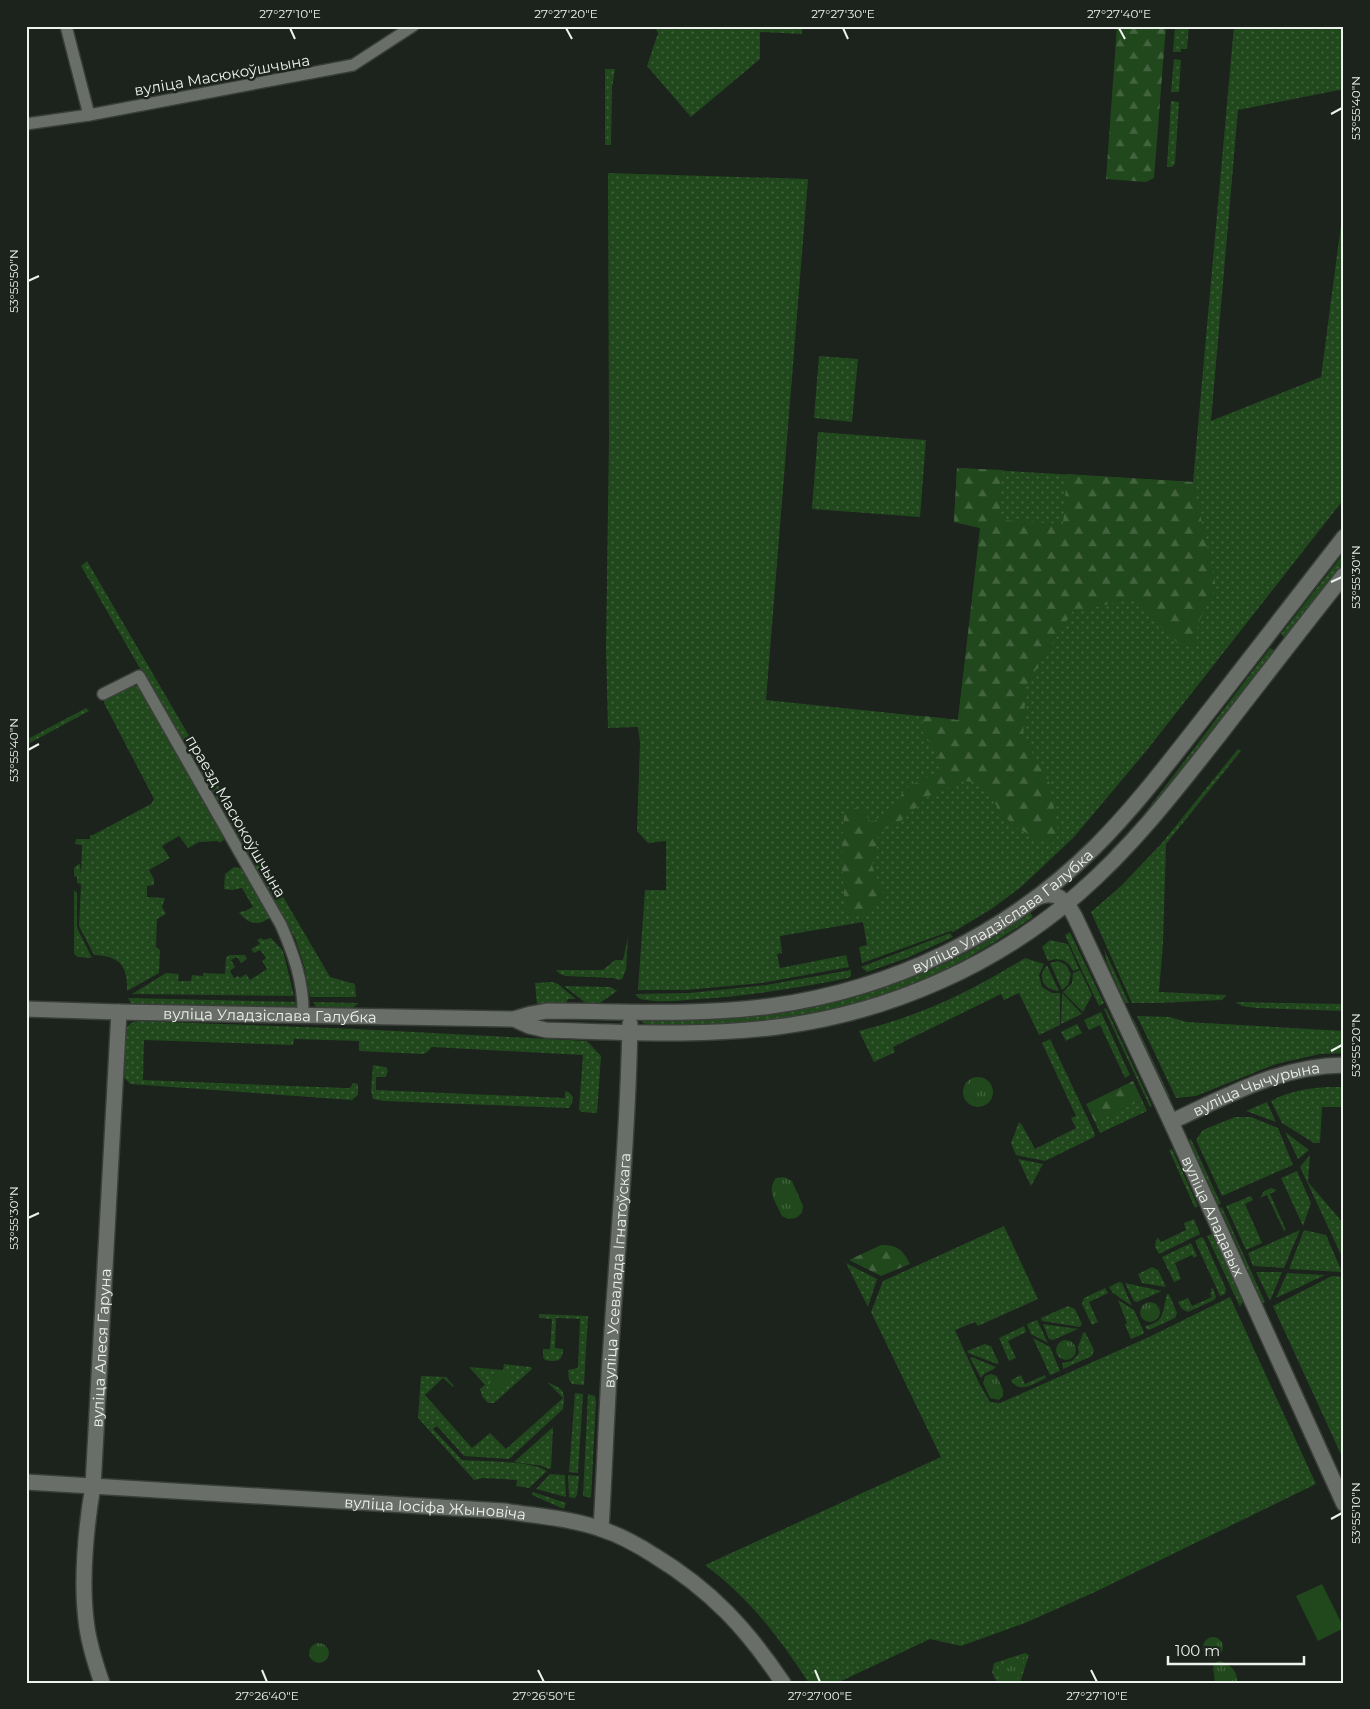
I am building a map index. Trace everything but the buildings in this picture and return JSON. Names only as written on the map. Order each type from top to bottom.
[{"type":"main road","name":"вуліца Уладзіслава Галубка","points":[[26,1009],[514,1019],[547,1011],[690,1013],[793,1003],[860,987],[915,968],[995,926],[1036,898],[1063,876],[1110,832],[1160,773],[1344,537]]},
{"type":"main road","name":"вуліца Уладзіслава Галубка","points":[[514,1019],[546,1030],[720,1033],[761,1029],[812,1021],[866,1008],[916,992],[957,973],[998,951],[1047,918],[1110,864],[1143,830],[1178,788],[1344,575]]},
{"type":"main road","points":[[1063,876],[1060,884],[1064,902]]},
{"type":"main road","points":[[1036,898],[1045,896],[1064,902]]},
{"type":"main road","name":"вуліца Аладавых","points":[[1064,902],[1172,1122],[1344,1504]]},
{"type":"main road","points":[[1047,918],[1062,917],[1076,924]]},
{"type":"main road","name":"вуліца Алеся Гаруна","points":[[102,1683],[96,1666],[86,1620],[85,1578],[89,1509],[93,1486],[119,1012]]},
{"type":"main road","name":"вуліца Усевалада Ігнатоўскага","points":[[601,1529],[611,1341],[619,1252],[627,1120],[630,1013]]},
{"type":"main road","name":"вуліца Чычурына","points":[[1172,1122],[1257,1082],[1281,1074],[1304,1068],[1344,1065]]},
{"type":"main road","name":"вуліца Іосіфа Жыновіча","points":[[26,1482],[504,1512],[582,1523],[601,1529],[641,1548],[669,1564],[708,1593],[746,1633],[783,1683]]},
{"type":"street","points":[[66,26],[89,115]]},
{"type":"street","name":"вуліца Масюкоўшчына","points":[[26,124],[89,115],[353,65],[413,26]]},
{"type":"street","name":"праезд Масюкоўшчына","points":[[103,694],[139,676],[281,925],[292,950],[298,972],[303,999],[303,1016]]},
{"type":"green space","points":[[654,26],[802,26],[802,34],[760,32],[760,59],[691,117],[647,66],[658,33]]},
{"type":"green space","points":[[1117,26],[1166,26],[1154,178],[1146,182],[1106,179]]},
{"type":"green space","points":[[1175,26],[1189,26],[1187,49],[1181,49],[1181,52],[1173,52]]},
{"type":"green space","points":[[1234,26],[1344,26],[1344,89],[1238,110],[1211,421],[1321,377],[1344,202],[1344,499],[1147,750],[1074,837],[1021,887],[990,910],[953,932],[951,931],[862,963],[859,947],[867,945],[863,922],[780,936],[782,953],[777,954],[780,968],[846,955],[849,967],[762,983],[686,990],[638,990],[645,890],[666,890],[666,841],[648,843],[637,831],[640,743],[638,727],[608,728],[606,648],[609,439],[608,173],[808,179],[766,700],[958,720],[981,528],[954,522],[957,468],[1193,482]]},
{"type":"green space","points":[[1174,59],[1181,60],[1179,92],[1171,92]]},
{"type":"green space","points":[[605,69],[615,69],[612,88],[611,145],[605,145]]},
{"type":"green space","points":[[1171,101],[1179,102],[1175,164],[1172,167],[1167,167]]},
{"type":"green space","points":[[819,356],[858,359],[852,422],[814,418]]},
{"type":"green space","points":[[818,432],[926,440],[920,517],[812,509]]},
{"type":"green space","points":[[957,468],[1003,470],[999,520],[1063,524],[1067,474],[1193,482],[1216,587],[1199,621],[1194,646],[1182,647],[1132,599],[1072,612],[1026,686],[1023,736],[1050,784],[1058,831],[1056,840],[1049,845],[1017,828],[1001,813],[984,785],[964,781],[929,796],[902,820],[889,825],[878,836],[872,866],[884,894],[870,915],[847,914],[842,862],[845,810],[853,807],[864,811],[871,823],[892,809],[906,788],[937,772],[942,766],[936,748],[927,740],[921,729],[924,716],[958,720],[980,528],[954,522]]},
{"type":"green space","points":[[1344,553],[1344,564],[1286,639],[1281,634]]},
{"type":"green space","points":[[87,561],[330,977],[355,984],[356,997],[310,997],[304,965],[295,938],[81,566]]},
{"type":"green space","points":[[1270,648],[1276,651],[1137,828],[1077,886],[1076,884],[1138,822]]},
{"type":"green space","points":[[131,686],[140,688],[223,833],[224,840],[219,843],[218,841],[199,842],[188,848],[179,836],[162,846],[170,858],[149,870],[154,879],[154,885],[147,886],[147,897],[165,898],[162,907],[166,914],[157,919],[156,947],[160,950],[159,973],[127,991],[126,975],[121,964],[110,958],[94,955],[79,926],[81,884],[77,883],[77,877],[74,876],[74,868],[80,864],[81,874],[82,845],[75,844],[76,839],[90,839],[90,835],[151,804],[154,799],[104,703],[104,700],[107,698]]},
{"type":"green space","points":[[86,708],[89,711],[26,745],[26,740]]},
{"type":"green space","points":[[1238,749],[1241,751],[1166,844],[1163,943],[1159,992],[1227,995],[1222,1000],[1132,1003],[1091,912],[1121,886],[1162,843]]},
{"type":"green space","points":[[234,867],[243,869],[269,914],[269,918],[265,921],[257,923],[249,921],[239,912],[253,907],[242,888],[224,889],[225,874]]},
{"type":"green space","points":[[74,890],[77,893],[77,928],[92,958],[78,957],[74,954]]},
{"type":"green space","points":[[1030,912],[1033,917],[962,961],[917,982],[852,1004],[818,1012],[749,1023],[679,1025],[645,1024],[642,1022],[645,1020],[687,1020],[768,1013],[808,1007],[886,987],[962,955]]},
{"type":"green space","points":[[1070,932],[1104,1003],[1099,1006],[1065,935]]},
{"type":"green space","points":[[950,933],[953,937],[907,958],[867,972],[861,967]]},
{"type":"green space","points":[[628,937],[626,970],[622,979],[565,976],[556,970],[603,970],[615,960],[623,960]]},
{"type":"green space","points":[[261,938],[263,940],[271,938],[283,951],[294,996],[132,994],[166,973],[179,974],[178,981],[191,981],[192,975],[203,976],[203,973],[225,974],[226,958],[229,955],[245,955],[247,959],[241,963],[237,957],[231,960],[235,967],[230,971],[234,978],[238,976],[240,978],[246,974],[250,980],[267,969],[262,961],[266,958],[260,950],[254,953],[251,949],[260,944],[257,940]]},
{"type":"green space","points":[[1050,940],[1068,944],[1079,969],[1073,971],[1069,964],[1063,960],[1048,961],[1042,947]]},
{"type":"green space","points":[[1104,949],[1129,1003],[1125,1003],[1107,963]]},
{"type":"green space","points":[[1025,958],[1044,964],[1039,975],[1042,987],[1052,993],[1060,993],[1060,1025],[1039,1035],[1019,993],[1004,1000],[1001,994],[893,1047],[895,1052],[874,1062],[859,1031],[925,1010],[985,982]]},
{"type":"green space","points":[[1058,961],[1066,965],[1071,974],[1068,985],[1062,990],[1050,963]]},
{"type":"green space","points":[[1047,965],[1059,991],[1049,988],[1043,982],[1042,974]]},
{"type":"green space","points":[[851,970],[851,976],[848,978],[736,996],[662,1001],[640,999],[635,994],[690,993],[766,985]]},
{"type":"green space","points":[[1080,970],[1092,995],[1083,1012],[1063,992],[1072,983],[1073,973]]},
{"type":"green space","points":[[552,982],[558,984],[576,999],[568,999],[564,1006],[537,1004],[535,983]]},
{"type":"green space","points":[[564,986],[611,987],[617,991],[597,1005],[587,1004]]},
{"type":"green space","points":[[1062,993],[1082,1014],[1061,1024]]},
{"type":"green space","points":[[128,998],[299,1002],[297,1007],[292,1008],[137,1004],[131,1003]]},
{"type":"green space","points":[[313,1002],[359,1003],[350,1010],[317,1008]]},
{"type":"green space","points":[[1235,1002],[1344,1004],[1344,1011],[1256,1008],[1242,1006]]},
{"type":"green space","points":[[1106,1008],[1152,1106],[1150,1107],[1104,1009]]},
{"type":"green space","points":[[1101,1012],[1130,1075],[1125,1078],[1100,1025],[1089,1030],[1084,1020]]},
{"type":"green space","points":[[1137,1016],[1170,1017],[1187,1022],[1344,1031],[1344,1053],[1320,1054],[1276,1064],[1196,1096],[1176,1098]]},
{"type":"green space","points":[[1133,1018],[1170,1097],[1167,1097],[1133,1025]]},
{"type":"green space","points":[[138,1021],[357,1029],[587,1041],[601,1056],[597,1113],[581,1112],[579,1109],[583,1055],[432,1047],[422,1054],[359,1051],[359,1041],[294,1039],[293,1045],[144,1040],[143,1080],[345,1088],[350,1088],[353,1083],[358,1084],[358,1095],[352,1100],[130,1084],[124,1077],[124,1030],[131,1023]]},
{"type":"green space","points":[[1077,1024],[1082,1033],[1066,1041],[1061,1032]]},
{"type":"green space","points":[[1050,1039],[1095,1134],[1094,1137],[1045,1161],[1016,1155],[1011,1143],[1019,1122],[1035,1149],[1076,1128],[1071,1118],[1076,1116],[1042,1043]]},
{"type":"green space","points":[[373,1065],[386,1067],[388,1071],[386,1077],[376,1077],[376,1090],[565,1098],[565,1091],[573,1097],[572,1103],[569,1108],[373,1099],[371,1091]]},
{"type":"green space","points":[[978,1077],[989,1081],[993,1092],[989,1103],[978,1107],[967,1103],[963,1092],[967,1081]]},
{"type":"green space","points":[[1133,1081],[1142,1100],[1095,1122],[1086,1104]]},
{"type":"green space","points":[[1344,1087],[1343,1107],[1322,1107],[1320,1143],[1314,1143],[1282,1123],[1271,1101],[1299,1091]]},
{"type":"green space","points":[[1142,1100],[1147,1111],[1100,1133],[1095,1122]]},
{"type":"green space","points":[[1267,1102],[1276,1122],[1246,1111]]},
{"type":"green space","points":[[1235,1117],[1251,1117],[1278,1128],[1293,1165],[1222,1196],[1196,1140],[1203,1130]]},
{"type":"green space","points":[[1285,1132],[1309,1150],[1298,1159]]},
{"type":"green space","points":[[1191,1139],[1221,1204],[1218,1205],[1189,1140]]},
{"type":"green space","points":[[1172,1149],[1198,1206],[1195,1208],[1169,1150]]},
{"type":"green space","points":[[1310,1155],[1308,1182],[1344,1224],[1344,1261],[1300,1167]]},
{"type":"green space","points":[[1018,1159],[1043,1164],[1031,1186]]},
{"type":"green space","points":[[1297,1171],[1311,1203],[1303,1226],[1281,1178]]},
{"type":"green space","points":[[784,1177],[792,1181],[803,1206],[802,1213],[796,1218],[788,1219],[782,1216],[773,1197],[773,1183],[776,1178]]},
{"type":"green space","points":[[1271,1188],[1277,1190],[1270,1194],[1286,1230],[1284,1231],[1267,1195],[1260,1198],[1264,1191]]},
{"type":"green space","points":[[1251,1196],[1253,1200],[1245,1204],[1262,1243],[1246,1250],[1226,1206]]},
{"type":"green space","points":[[1222,1207],[1265,1302],[1259,1305],[1243,1258],[1220,1208]]},
{"type":"green space","points":[[1194,1219],[1200,1234],[1159,1254],[1155,1247],[1158,1238],[1161,1242],[1186,1230],[1184,1223]]},
{"type":"green space","points":[[1004,1226],[1038,1299],[978,1326],[975,1322],[955,1330],[979,1383],[990,1402],[1000,1403],[1149,1337],[1230,1297],[1316,1484],[1095,1592],[1025,1623],[961,1646],[930,1639],[837,1683],[809,1683],[786,1649],[750,1605],[705,1565],[941,1457],[871,1312],[883,1281]]},
{"type":"green space","points":[[1300,1230],[1284,1268],[1253,1266],[1248,1253]]},
{"type":"green space","points":[[1304,1230],[1326,1235],[1342,1272],[1289,1269]]},
{"type":"green space","points":[[1212,1234],[1243,1300],[1240,1307],[1207,1236]]},
{"type":"green space","points":[[1201,1237],[1204,1239],[1226,1289],[1225,1294],[1220,1296],[1195,1241]]},
{"type":"green space","points":[[1191,1243],[1197,1256],[1194,1258],[1192,1255],[1175,1263],[1181,1279],[1174,1282],[1162,1257]]},
{"type":"green space","points":[[881,1245],[896,1247],[905,1255],[910,1264],[881,1276],[849,1260]]},
{"type":"green space","points":[[846,1263],[877,1279],[868,1307]]},
{"type":"green space","points":[[1152,1267],[1158,1270],[1166,1287],[1142,1283],[1138,1274]]},
{"type":"green space","points":[[1256,1272],[1282,1272],[1270,1301]]},
{"type":"green space","points":[[1287,1273],[1325,1275],[1276,1298]]},
{"type":"green space","points":[[1332,1276],[1344,1277],[1344,1461],[1273,1306]]},
{"type":"green space","points":[[1119,1282],[1122,1283],[1132,1306],[1113,1293],[1109,1287]]},
{"type":"green space","points":[[1125,1283],[1162,1291],[1137,1302],[1134,1301]]},
{"type":"green space","points":[[1105,1288],[1108,1293],[1089,1302],[1098,1322],[1092,1325],[1082,1304],[1084,1298]]},
{"type":"green space","points":[[1213,1288],[1216,1297],[1214,1300],[1188,1312],[1182,1309],[1178,1302],[1188,1298],[1192,1306],[1212,1297],[1210,1293]]},
{"type":"green space","points":[[1167,1294],[1169,1294],[1177,1313],[1175,1318],[1149,1330],[1147,1329],[1145,1326],[1160,1319]]},
{"type":"green space","points":[[1118,1300],[1134,1310],[1144,1332],[1143,1334],[1131,1339]]},
{"type":"green space","points":[[1150,1302],[1157,1305],[1160,1312],[1157,1319],[1150,1322],[1143,1319],[1140,1312],[1143,1305]]},
{"type":"green space","points":[[1068,1306],[1075,1309],[1082,1324],[1080,1327],[1042,1321],[1041,1318]]},
{"type":"green space","points":[[539,1314],[588,1316],[584,1385],[572,1384],[569,1380],[568,1370],[578,1368],[580,1319],[556,1318],[555,1348],[563,1349],[563,1353],[560,1359],[549,1361],[543,1357],[543,1349],[550,1349],[552,1319],[539,1318]]},
{"type":"green space","points":[[1037,1320],[1048,1343],[1031,1334],[1027,1324]]},
{"type":"green space","points":[[1043,1324],[1078,1329],[1053,1340],[1049,1339]]},
{"type":"green space","points":[[1024,1326],[1026,1332],[1008,1341],[1016,1358],[1009,1361],[999,1338]]},
{"type":"green space","points":[[1085,1332],[1094,1350],[1092,1356],[1063,1369],[1062,1363],[1072,1361],[1079,1353],[1078,1347]]},
{"type":"green space","points":[[1033,1338],[1050,1347],[1060,1371],[1050,1375]]},
{"type":"green space","points":[[1062,1340],[1070,1340],[1076,1346],[1076,1354],[1070,1360],[1062,1360],[1056,1354],[1056,1346]]},
{"type":"green space","points":[[985,1344],[991,1346],[999,1363],[997,1364],[967,1351]]},
{"type":"green space","points":[[972,1357],[996,1367],[981,1378],[970,1358]]},
{"type":"green space","points":[[504,1364],[531,1367],[532,1369],[494,1403],[488,1403],[482,1396],[480,1389],[485,1385],[469,1367],[503,1370]]},
{"type":"green space","points":[[503,1370],[512,1380],[495,1394],[486,1384]]},
{"type":"green space","points":[[991,1374],[997,1376],[1003,1390],[1003,1396],[999,1400],[990,1398],[983,1383],[985,1376]]},
{"type":"green space","points":[[1021,1375],[1025,1384],[1045,1375],[1046,1378],[1032,1385],[1018,1387],[1011,1380]]},
{"type":"green space","points":[[421,1376],[446,1377],[454,1386],[443,1378],[425,1395],[472,1448],[490,1433],[506,1449],[563,1398],[547,1382],[560,1389],[564,1394],[563,1409],[509,1459],[464,1456],[437,1426],[433,1429],[462,1460],[518,1463],[539,1467],[547,1471],[529,1488],[516,1486],[517,1480],[483,1478],[474,1480],[418,1418]]},
{"type":"green space","points":[[575,1393],[583,1394],[578,1473],[569,1472]]},
{"type":"green space","points":[[588,1394],[595,1396],[596,1402],[591,1498],[583,1496]]},
{"type":"green space","points":[[553,1427],[551,1468],[514,1462]]},
{"type":"green space","points":[[550,1474],[565,1475],[566,1497],[536,1489]]},
{"type":"green space","points":[[568,1475],[579,1476],[575,1498],[569,1497]]},
{"type":"green space","points":[[533,1492],[566,1503],[564,1509],[532,1495]]},
{"type":"green space","points":[[1322,1584],[1344,1628],[1318,1641],[1296,1596]]},
{"type":"green space","points":[[1213,1637],[1220,1640],[1223,1647],[1220,1654],[1213,1657],[1206,1654],[1203,1647],[1206,1640]]},
{"type":"green space","points":[[319,1643],[326,1646],[329,1653],[326,1660],[319,1663],[312,1660],[309,1653],[312,1646]]},
{"type":"green space","points":[[1025,1653],[1029,1655],[1020,1683],[997,1683],[992,1672],[994,1663]]},
{"type":"green space","points":[[1025,1657],[1016,1683],[1007,1683],[999,1671],[1011,1662]]},
{"type":"green space","points":[[1220,1661],[1233,1669],[1237,1683],[1215,1683],[1213,1667],[1216,1662]]}]
